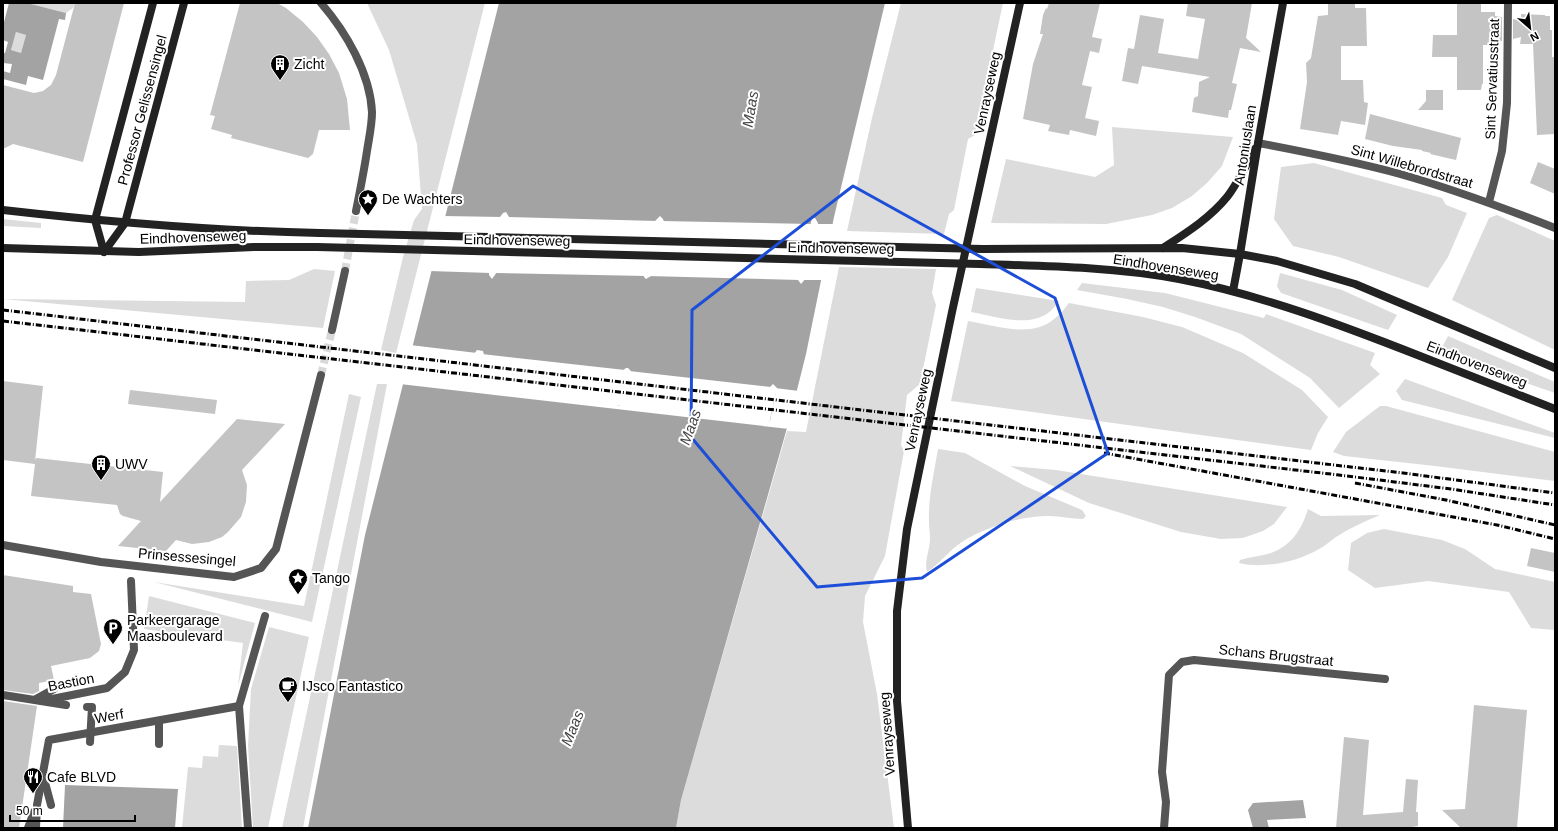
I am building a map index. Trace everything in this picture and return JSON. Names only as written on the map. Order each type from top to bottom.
[{"type":"main road","name":"Professor Gelissensingel","points":[[95,220],[153,3]]},
{"type":"main road","name":"Professor Gelissensingel","points":[[125,223],[184,3]]},
{"type":"main road","name":"Venrayseweg","points":[[908,828],[897,701],[897,611],[907,529],[1020,3]]},
{"type":"main road","name":"Antoniuslaan","points":[[1233,291],[1282,3]]},
{"type":"main road","points":[[1163,248],[1204,220],[1219,206],[1234,186],[1258,143]]},
{"type":"main road","name":"Eindhovenseweg","points":[[3,210],[125,223],[242,231],[983,249],[1163,248],[1240,254],[1277,261],[1355,284],[1555,368]]},
{"type":"main road","points":[[95,220],[104,252]]},
{"type":"main road","name":"Eindhovenseweg","points":[[104,252],[125,223]]},
{"type":"main road","name":"Eindhovenseweg","points":[[3,248],[104,252],[254,247],[317,248],[980,264],[1133,273],[1178,279],[1266,300],[1338,324],[1555,409]]},
{"type":"street","points":[[321,3],[335,19],[350,42],[367,83],[371,101],[371,126],[356,211]]},
{"type":"street","name":"Sint Servatiusstraat","points":[[1489,202],[1502,151],[1507,103],[1508,3]]},
{"type":"street","name":"Sint Willebrordstraat","points":[[1258,143],[1314,153],[1400,174],[1489,202],[1555,228]]},
{"type":"street","points":[[332,330],[345,271]]},
{"type":"street","name":"Prinsessesingel","points":[[3,545],[109,563],[234,577],[262,568],[276,549],[322,375]]},
{"type":"street","name":"Bastion","points":[[38,700],[107,688],[125,672],[134,650],[131,581]]},
{"type":"street","points":[[248,828],[239,706],[265,616]]},
{"type":"street","name":"Schans Brugstraat","points":[[1164,828],[1166,802],[1162,772],[1169,675],[1182,662],[1194,660],[1385,679]]},
{"type":"street","name":"Bastion","points":[[38,700],[54,689]]},
{"type":"street","name":"Bastion","points":[[3,696],[66,705]]},
{"type":"street","name":"Werf","points":[[36,828],[37,805],[49,740],[239,706]]},
{"type":"street","points":[[87,707],[92,707],[90,742]]},
{"type":"street","points":[[159,721],[159,744]]},
{"type":"street","points":[[42,772],[51,805]]},
{"type":"street","name":"Werf","points":[[28,828],[37,805]]},
{"type":"highlighted area","points":[[853,186],[1055,298],[1108,453],[922,578],[817,587],[691,437],[692,310]]},
{"type":"shaded area","points":[[27,3],[75,3],[73,8],[66,13]]},
{"type":"shaded area","points":[[367,3],[485,3],[396,353],[381,350],[403,257],[414,220],[422,209],[417,144],[389,50]]},
{"type":"shaded area","points":[[901,3],[1003,3],[975,135],[968,139],[954,210],[949,214],[944,234],[847,231],[872,118]]},
{"type":"shaded area","points":[[16,32],[26,35],[21,53],[11,50]]},
{"type":"shaded area","points":[[1112,127],[1233,137],[1222,166],[1207,183],[1192,196],[1172,208],[1152,215],[1106,224],[991,223],[1006,159],[1095,177],[1114,165]]},
{"type":"shaded area","points":[[1314,163],[1442,198],[1446,205],[1467,213],[1448,257],[1428,288],[1339,257],[1293,246],[1274,219],[1281,167]]},
{"type":"shaded area","points":[[1497,215],[1555,241],[1555,350],[1452,300],[1489,218]]},
{"type":"shaded area","points":[[3,219],[41,223],[41,228],[3,226]]},
{"type":"shaded area","points":[[839,267],[936,269],[932,293],[936,305],[920,384],[907,395],[901,445],[904,451],[885,556],[865,596],[863,622],[877,694],[894,828],[676,828],[681,800],[787,431],[806,432]]},
{"type":"shaded area","points":[[314,269],[335,271],[323,328],[3,299],[245,302],[246,281],[289,280]]},
{"type":"shaded area","points":[[1280,273],[1342,290],[1397,315],[1388,330],[1281,293],[1277,286]]},
{"type":"shaded area","points":[[1082,283],[1165,293],[1264,318],[1266,314],[1375,353],[1370,365],[1380,374],[1339,408],[1310,378],[1241,334],[1163,307],[1077,290]]},
{"type":"shaded area","points":[[976,288],[1059,301],[1048,313],[1039,317],[1030,320],[1010,320],[971,312]]},
{"type":"shaded area","points":[[1069,303],[1143,317],[1182,327],[1243,353],[1302,390],[1328,417],[1318,433],[1311,450],[951,401],[968,321],[1012,329],[1035,328],[1045,325],[1054,319]]},
{"type":"shaded area","points":[[1448,336],[1555,382],[1555,393],[1439,353]]},
{"type":"shaded area","points":[[1405,379],[1555,433],[1555,438],[1402,400],[1396,391]]},
{"type":"shaded area","points":[[377,384],[387,384],[303,828],[282,828]]},
{"type":"shaded area","points":[[349,394],[361,397],[312,622],[154,582],[304,606]]},
{"type":"shaded area","points":[[1380,406],[1386,406],[1555,452],[1555,481],[1344,456],[1333,452],[1346,432]]},
{"type":"shaded area","points":[[938,449],[965,453],[1025,486],[1082,510],[1086,516],[1083,519],[1053,516],[1027,518],[992,527],[962,542],[927,572],[926,564],[930,538],[929,504]]},
{"type":"shaded area","points":[[1010,466],[1056,470],[1287,507],[1274,524],[1263,531],[1243,538],[1221,539],[1181,532],[1089,503]]},
{"type":"shaded area","points":[[1308,509],[1321,516],[1380,515],[1363,522],[1336,537],[1321,548],[1301,558],[1269,565],[1249,565],[1239,563],[1240,560],[1271,553],[1284,546],[1299,530]]},
{"type":"shaded area","points":[[1384,529],[1442,540],[1465,549],[1495,569],[1555,582],[1555,630],[1531,628],[1509,592],[1428,581],[1375,588],[1348,570],[1351,543],[1367,533]]},
{"type":"shaded area","points":[[149,596],[255,623],[238,686],[243,643],[144,629]]},
{"type":"shaded area","points":[[269,627],[309,637],[268,828],[253,828],[248,746],[251,689]]},
{"type":"shaded area","points":[[219,745],[237,746],[242,828],[182,828],[188,767],[202,768],[203,756],[218,757]]},
{"type":"water","points":[[9,3],[27,3],[66,13],[65,20],[59,19],[43,80],[28,76],[26,85],[3,79],[3,71],[10,73],[12,64],[3,63],[3,53],[5,53],[8,42],[3,40],[3,26]],"holes":[[[16,32],[26,35],[21,53],[11,50]]]},
{"type":"water","name":"Maas","points":[[499,3],[885,3],[834,217],[806,354],[791,414],[681,800],[676,828],[308,828],[365,535]],"holes":[[[506,212],[509,217],[497,272],[492,279],[489,275],[489,271],[500,217]],[[660,216],[664,222],[651,276],[646,279],[643,272],[655,221]],[[812,218],[815,218],[818,223],[806,278],[801,284],[798,280]],[[477,350],[483,351],[484,355],[475,390],[468,388],[473,355]],[[628,368],[631,371],[622,406],[615,405],[621,372]],[[773,384],[777,388],[769,424],[762,423],[768,389]]]},
{"type":"water","points":[[65,785],[178,789],[175,828],[63,828]]},
{"type":"water","points":[[1303,800],[1306,818],[1267,820],[1269,828],[1253,828],[1248,810],[1253,803]]},
{"type":"pier","points":[[443,216],[503,217],[491,273],[429,271]]},
{"type":"pier","points":[[507,217],[657,221],[646,276],[495,273]]},
{"type":"pier","points":[[661,221],[811,224],[800,280],[647,276],[650,273]]},
{"type":"pier","points":[[816,224],[835,224],[823,280],[803,280]]},
{"type":"pier","points":[[410,345],[477,353],[470,385],[470,388],[473,389],[482,354],[625,370],[616,402],[619,406],[621,404],[629,378],[629,371],[771,387],[769,390],[763,420],[764,422],[768,423],[770,421],[776,391],[775,388],[799,391],[789,429],[400,384]]},
{"type":"building","points":[[75,3],[124,3],[83,162],[13,144],[3,149],[3,85],[34,93],[43,91],[51,85],[56,75]]},
{"type":"building","name":"Zicht","points":[[240,3],[277,3],[286,8],[303,22],[317,37],[329,54],[339,73],[347,99],[350,130],[319,130],[313,154],[308,158],[231,138],[232,135],[211,129],[215,116],[210,115]]},
{"type":"building","points":[[1049,3],[1100,3],[1092,37],[1102,39],[1099,53],[1090,51],[1082,85],[1092,87],[1085,118],[1099,121],[1096,136],[1070,130],[1069,135],[1048,131],[1050,125],[1023,119],[1033,64],[1043,34],[1040,34],[1043,15]]},
{"type":"building","points":[[1188,3],[1252,3],[1246,38],[1261,52],[1240,48],[1232,83],[1237,84],[1228,118],[1192,112],[1194,98],[1198,96],[1199,82],[1210,77],[1142,66],[1138,84],[1122,81],[1128,48],[1134,49],[1140,15],[1164,19],[1158,53],[1198,59],[1205,19],[1186,16]]},
{"type":"building","points":[[1328,3],[1355,3],[1355,8],[1366,8],[1367,46],[1341,46],[1341,80],[1363,80],[1364,102],[1368,103],[1365,125],[1341,121],[1338,135],[1300,129],[1307,82],[1306,63],[1311,58],[1318,16],[1328,15]]},
{"type":"building","points":[[1457,3],[1481,3],[1481,12],[1495,12],[1495,16],[1502,17],[1502,41],[1495,42],[1495,45],[1483,45],[1483,84],[1481,90],[1457,90],[1457,57],[1432,57],[1433,35],[1457,35]]},
{"type":"building","points":[[1521,14],[1550,16],[1550,30],[1552,30],[1552,57],[1555,57],[1555,134],[1537,135],[1533,44],[1520,44],[1521,37],[1513,39],[1513,19],[1521,21]]},
{"type":"building","points":[[1426,90],[1443,90],[1443,110],[1418,110],[1426,101]]},
{"type":"building","points":[[1370,114],[1461,138],[1456,160],[1430,154],[1431,153],[1422,150],[1393,146],[1365,139]]},
{"type":"building","points":[[1538,162],[1555,169],[1555,194],[1530,183]]},
{"type":"building","name":"UWV","points":[[3,381],[43,386],[35,461],[36,458],[163,472],[160,502],[237,419],[285,424],[242,470],[247,485],[246,502],[241,517],[222,537],[209,542],[192,544],[176,540],[166,551],[118,546],[141,521],[120,514],[117,505],[31,496],[35,464],[3,460]]},
{"type":"building","points":[[130,390],[217,400],[215,414],[128,404]]},
{"type":"building","points":[[1531,548],[1555,553],[1555,572],[1527,566]]},
{"type":"building","points":[[3,575],[73,586],[73,592],[91,594],[101,644],[99,651],[90,658],[51,666],[54,680],[39,683],[39,691],[33,694],[3,690]]},
{"type":"building","points":[[3,701],[37,706],[19,828],[3,828]]},
{"type":"building","points":[[1474,705],[1527,710],[1517,828],[1461,828],[1442,810],[1465,809]]},
{"type":"building","points":[[1344,737],[1369,740],[1363,815],[1403,812],[1406,779],[1418,780],[1416,812],[1418,812],[1418,826],[1406,828],[1336,828]]},
{"type":"tunnel","points":[[345,271],[356,211]]},
{"type":"tunnel","points":[[321,375],[332,330]]},
{"type":"railway","points":[[3,310],[1403,473],[1555,493]]},
{"type":"railway","points":[[3,321],[1339,475],[1451,489],[1555,505]]},
{"type":"railway","points":[[1104,453],[1497,525],[1555,539]]},
{"type":"railway","points":[[1355,483],[1446,500],[1555,525]]},
{"type":"place","name":"Zicht","points":[[280,81]]},
{"type":"place","name":"De Wachters","points":[[368,216]]},
{"type":"place","name":"UWV","points":[[101,481]]},
{"type":"place","name":"Tango","points":[[298,595]]},
{"type":"place","name":"Parkeergarage Maasboulevard","points":[[113,645]]},
{"type":"place","name":"IJsco Fantastico","points":[[288,703]]},
{"type":"place","name":"Cafe BLVD","points":[[33,794]]}]
